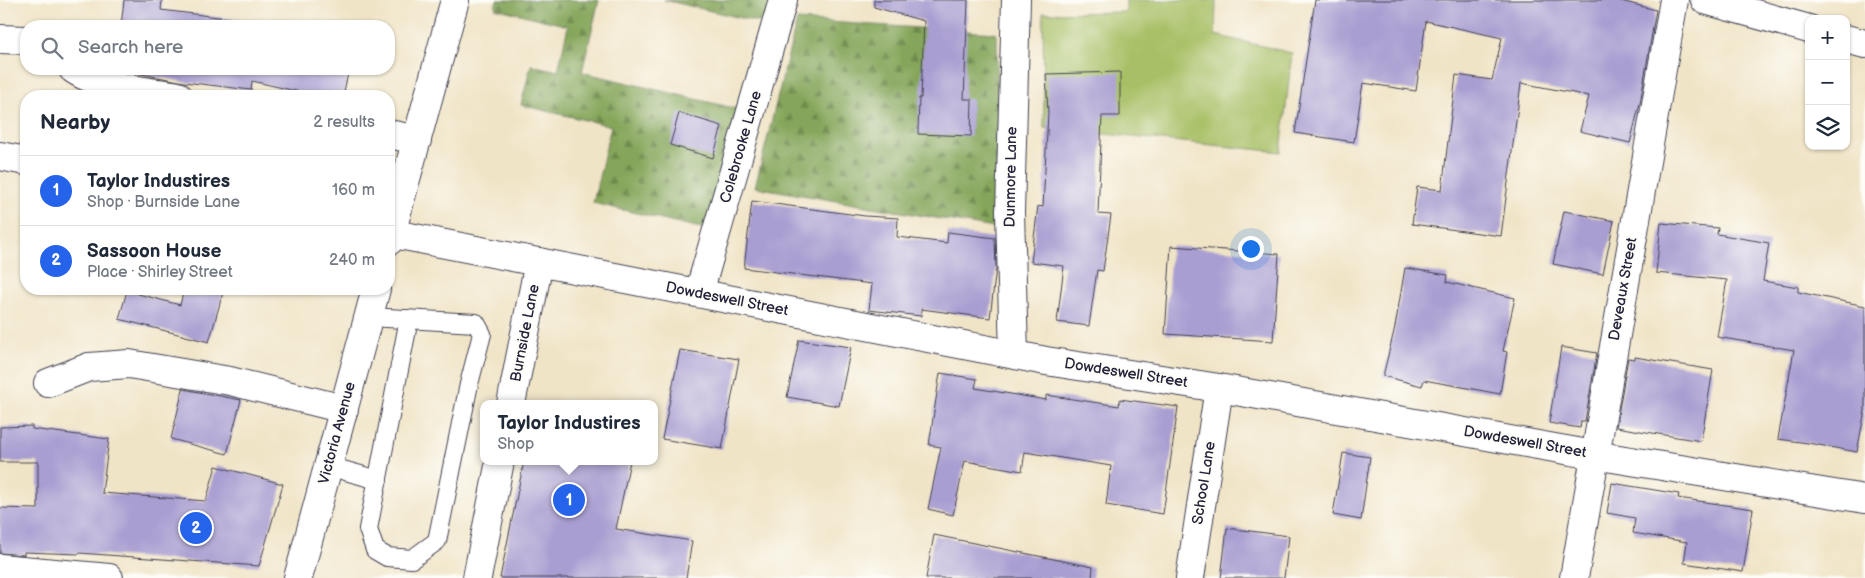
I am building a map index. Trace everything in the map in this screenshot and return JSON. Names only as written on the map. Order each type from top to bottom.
[{"type":"main road","points":[[395,215],[455,0]]},
{"type":"main road","name":"Colebrooke Lane","points":[[699,293],[783,0]]},
{"type":"main road","name":"Dunmore Lane","points":[[1014,354],[1010,212],[1016,0]]},
{"type":"main road","name":"Deveaux Street","points":[[1574,578],[1674,0]]},
{"type":"main road","points":[[1705,0],[1805,28]]},
{"type":"main road","points":[[0,39],[20,40]]},
{"type":"main road","points":[[1850,40],[1865,44]]},
{"type":"main road","points":[[81,75],[107,83],[145,90]]},
{"type":"main road","points":[[395,135],[417,140]]},
{"type":"main road","points":[[0,156],[20,160]]},
{"type":"main road","name":"Dowdeswell Street","points":[[395,237],[539,262],[1014,354],[1220,388],[1594,455],[1865,498]]},
{"type":"main road","name":"Burnside Lane","points":[[512,400],[539,262]]},
{"type":"main road","name":"Victoria Avenue","points":[[298,578],[374,295]]},
{"type":"main road","points":[[48,383],[89,367],[129,364],[230,381],[344,409]]},
{"type":"main road","name":"School Lane","points":[[1190,578],[1220,388]]},
{"type":"main road","points":[[476,578],[499,465]]},
{"type":"main road","points":[[0,568],[109,578]]},
{"type":"lane","points":[[369,317],[476,322],[482,334],[469,384],[437,541],[412,559],[387,557],[375,550],[368,529],[410,319]]},
{"type":"lane","points":[[328,466],[378,480]]},
{"type":"green space","points":[[497,0],[599,0],[582,72],[738,109],[709,230],[593,203],[611,126],[521,105],[531,65],[558,71],[568,26],[495,8]]},
{"type":"green space","points":[[664,0],[778,0],[771,25]]},
{"type":"green space","points":[[1126,0],[1216,0],[1215,35],[1292,53],[1281,152],[1044,128],[1043,13],[1126,12]]},
{"type":"green space","points":[[797,20],[997,33],[998,144],[994,228],[755,187]]},
{"type":"building","points":[[124,0],[162,0],[161,10],[243,20],[122,20]]},
{"type":"building","points":[[874,0],[968,0],[964,99],[972,99],[971,136],[918,134],[924,21],[874,7]]},
{"type":"building","points":[[1315,0],[1617,0],[1656,10],[1640,103],[1630,143],[1580,131],[1589,96],[1521,83],[1501,236],[1412,224],[1417,187],[1442,190],[1456,75],[1492,80],[1502,38],[1426,21],[1416,91],[1363,83],[1354,142],[1295,133]]},
{"type":"building","points":[[1120,72],[1120,116],[1102,116],[1098,214],[1111,215],[1103,271],[1097,270],[1089,326],[1057,322],[1064,266],[1031,262],[1038,206],[1043,207],[1048,113],[1046,74]]},
{"type":"building","points":[[147,75],[348,75],[344,90],[292,90],[252,81],[251,90],[184,82]]},
{"type":"building","points":[[679,113],[722,126],[713,158],[670,145]]},
{"type":"building","points":[[752,201],[865,216],[898,218],[897,237],[947,243],[948,232],[995,238],[996,268],[990,318],[921,309],[921,316],[869,310],[872,284],[744,268]]},
{"type":"building","points":[[1564,211],[1614,221],[1603,274],[1553,264]]},
{"type":"building","points":[[1661,223],[1718,228],[1717,234],[1769,243],[1763,281],[1798,287],[1798,292],[1865,306],[1865,410],[1857,452],[1778,439],[1794,350],[1717,337],[1727,280],[1656,273]]},
{"type":"building","points":[[1171,246],[1279,254],[1273,341],[1165,334]]},
{"type":"building","points":[[1405,268],[1448,275],[1447,282],[1515,298],[1503,351],[1507,352],[1500,394],[1424,380],[1422,386],[1383,376],[1395,327]]},
{"type":"building","points":[[126,295],[142,295],[180,305],[182,295],[222,295],[209,342],[119,319]]},
{"type":"building","points":[[799,340],[851,347],[839,406],[787,397]]},
{"type":"building","points":[[1561,347],[1597,353],[1585,421],[1581,421],[1580,428],[1549,423]]},
{"type":"building","points":[[680,350],[739,359],[722,449],[662,439]]},
{"type":"building","points":[[1635,357],[1713,370],[1701,441],[1616,427],[1628,358],[1635,359]]},
{"type":"building","points":[[940,373],[977,379],[975,388],[1046,400],[1046,395],[1119,406],[1120,399],[1178,407],[1163,514],[1106,505],[1111,466],[1025,452],[1022,471],[965,461],[953,515],[928,509],[941,447],[929,445]]},
{"type":"building","points":[[183,389],[241,400],[227,454],[171,439]]},
{"type":"building","points":[[32,426],[32,429],[109,439],[102,493],[206,501],[216,466],[283,484],[259,566],[79,553],[24,552],[24,555],[0,553],[0,508],[38,509],[38,462],[0,462],[0,427]]},
{"type":"building","points":[[1343,453],[1370,457],[1361,520],[1333,515]]},
{"type":"building","points":[[523,465],[629,465],[616,529],[692,541],[686,578],[500,578]]},
{"type":"building","points":[[1612,483],[1679,494],[1678,498],[1753,509],[1743,572],[1684,563],[1687,542],[1633,533],[1635,518],[1607,513]]},
{"type":"building","points":[[1227,528],[1289,536],[1284,578],[1221,578]]},
{"type":"building","points":[[934,535],[1093,567],[1092,578],[926,578]]},
{"type":"place","name":"Taylor Industires","points":[[569,500]]},
{"type":"place","name":"Sassoon House","points":[[196,528]]}]
